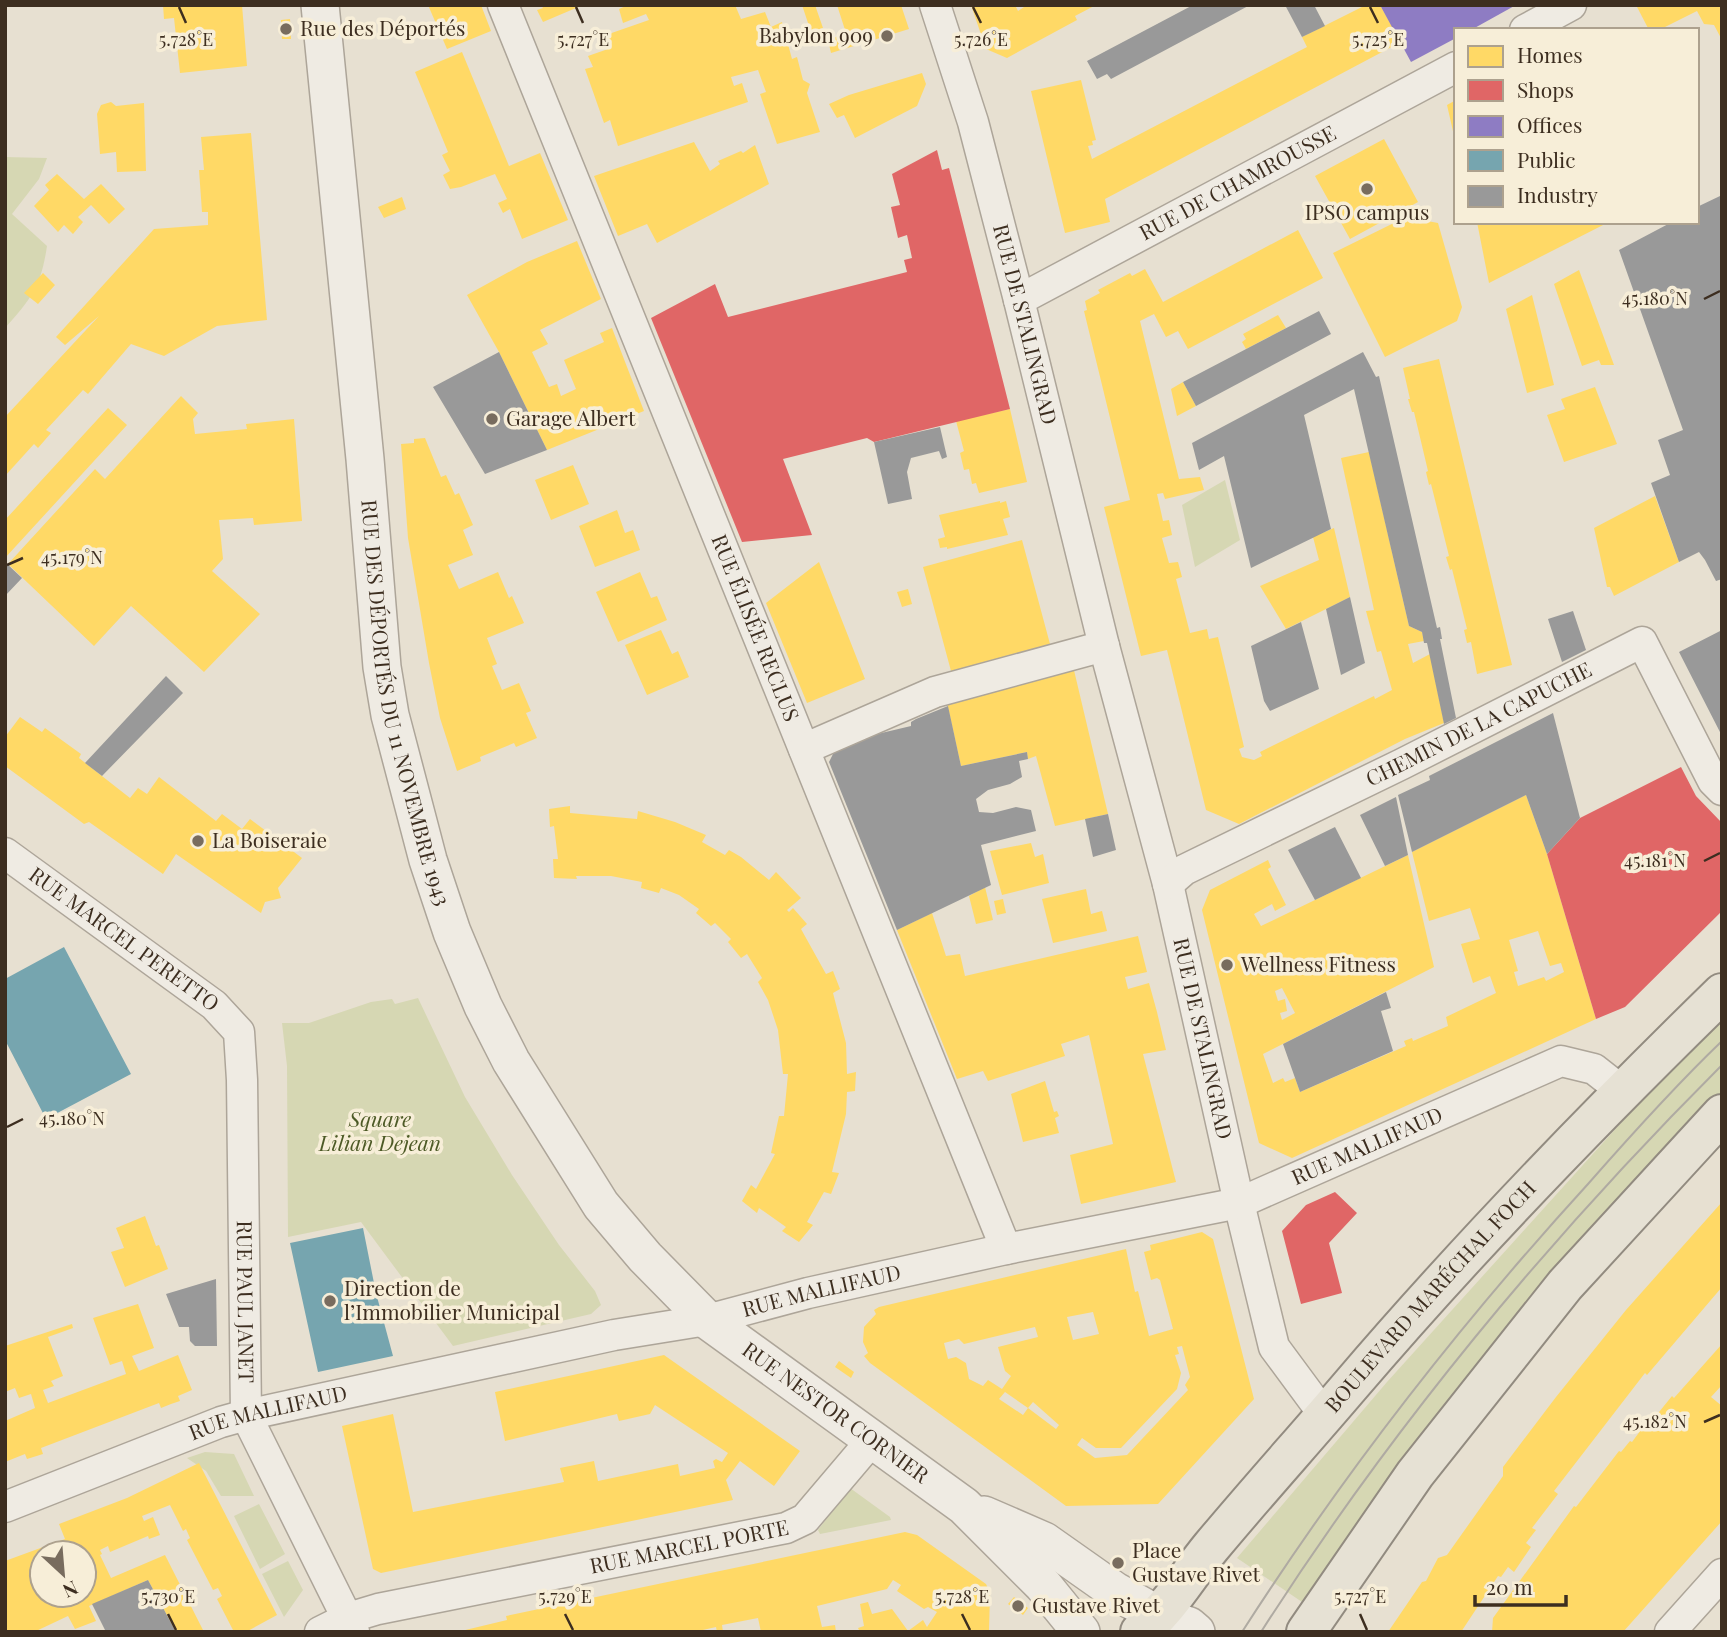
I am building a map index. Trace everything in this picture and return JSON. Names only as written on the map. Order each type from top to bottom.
[{"type":"main road","name":"BOULEVARD MARÉCHAL FOCH","points":[[1150,1624],[1210,1548],[1390,1340],[1536,1180],[1722,993]]},
{"type":"main road","points":[[1306,1632],[1415,1475],[1557,1296],[1722,1114]]},
{"type":"street","name":"RUE DES DÉPORTÉS DU 11 NOVEMBRE 1943","points":[[320,5],[382,667],[393,727],[428,860],[452,932],[483,1006],[511,1061],[601,1205],[645,1257],[707,1320]]},
{"type":"street","name":"RUE ÉLISÉE RECLUS","points":[[503,5],[1006,1249]]},
{"type":"street","name":"RUE DE STALINGRAD","points":[[935,5],[968,104],[1104,646],[1168,884],[1274,1348],[1325,1416]]},
{"type":"street","points":[[1529,28],[1571,5]]},
{"type":"street","name":"RUE DE CHAMROUSSE","points":[[1019,300],[1454,68]]},
{"type":"street","name":"CHEMIN DE LA CAPUCHE","points":[[1168,884],[1184,870],[1402,764],[1642,642],[1708,771],[1722,790]]},
{"type":"street","points":[[804,749],[935,692],[1104,646]]},
{"type":"street","name":"RUE MARCEL PERETTO","points":[[5,853],[214,1005],[239,1032]]},
{"type":"street","name":"RUE PAUL JANET","points":[[239,1032],[242,1080],[246,1415],[351,1625]]},
{"type":"street","name":"RUE MALLIFAUD","points":[[5,1507],[220,1422],[246,1415],[592,1339],[707,1320],[808,1293],[1006,1249],[1239,1203],[1561,1061],[1594,1069],[1622,1091]]},
{"type":"street","name":"RUE NESTOR CORNIER","points":[[707,1320],[964,1506],[1043,1585],[1081,1632]]},
{"type":"street","name":"RUE MARCEL PORTE","points":[[320,1632],[351,1625],[378,1609],[786,1528],[805,1519],[873,1440]]},
{"type":"street","name":"RUE NESTOR CORNIER","points":[[964,1506],[1044,1541],[1115,1591],[1150,1624]]},
{"type":"street","points":[[1670,1632],[1720,1578]]},
{"type":"street","points":[[1150,1624],[1189,1626],[1196,1632]]},
{"type":"green space","points":[[5,157],[47,158],[39,179],[12,214],[47,246],[42,271],[34,291],[5,328]]},
{"type":"green space","points":[[1225,480],[1240,540],[1195,567],[1182,505]]},
{"type":"green space","name":"Square Lilian Dejean","points":[[418,998],[465,1097],[512,1175],[559,1245],[595,1291],[601,1305],[591,1314],[453,1346],[361,1222],[288,1237],[287,1066],[282,1023],[309,1023],[371,1002],[392,999],[395,1004]]},
{"type":"green space","points":[[1722,1019],[1722,1093],[1551,1279],[1305,1604],[1237,1558],[1387,1382],[1657,1083]]},
{"type":"green space","points":[[205,1452],[234,1454],[254,1496],[221,1496],[206,1471],[187,1458]]},
{"type":"green space","points":[[850,1488],[891,1520],[820,1534],[818,1530]]},
{"type":"green space","points":[[259,1504],[285,1554],[260,1569],[234,1516]]},
{"type":"green space","points":[[288,1561],[303,1590],[284,1617],[262,1574]]},
{"type":"building: Homes","points":[[163,5],[242,5],[247,66],[180,73],[174,18],[164,19]]},
{"type":"building: Homes","points":[[428,5],[481,5],[491,31],[447,49]]},
{"type":"building: Homes","points":[[541,5],[583,5],[543,22],[537,10],[543,8]]},
{"type":"building: Homes","points":[[628,5],[735,5],[741,19],[765,12],[771,27],[782,22],[792,59],[797,57],[803,80],[810,84],[807,93],[820,132],[777,144],[760,94],[766,92],[758,70],[731,77],[734,86],[742,83],[748,102],[618,146],[610,120],[604,123],[585,69],[593,67],[588,56],[608,49],[603,36],[649,20],[646,14],[623,23],[619,9]]},
{"type":"building: Homes","points":[[802,5],[815,5],[823,28],[811,32]]},
{"type":"building: Homes","points":[[837,5],[901,5],[909,29],[831,53],[828,40],[846,33]]},
{"type":"building: Homes","points":[[971,5],[1015,5],[1018,11],[1027,5],[1096,5],[1075,16],[1077,20],[1007,58],[986,49]]},
{"type":"building: Homes","points":[[1366,5],[1380,5],[1401,42],[1105,199],[1110,222],[1065,233],[1031,91],[1081,80],[1096,140],[1092,141],[1093,145],[1088,146],[1092,159],[1307,47],[1302,37]]},
{"type":"building: Homes","points":[[1636,5],[1722,5],[1722,40],[1714,25],[1704,24],[1697,11],[1663,28],[1648,28]]},
{"type":"building: Homes","name":"Rue des Déportés","points":[[290,19],[291,39],[282,39],[281,20]]},
{"type":"building: Homes","points":[[462,52],[509,166],[540,153],[568,220],[522,239],[510,209],[503,213],[498,203],[507,199],[495,174],[450,189],[443,175],[450,171],[442,155],[448,152],[415,72]]},
{"type":"building: Homes","points":[[922,73],[926,84],[917,106],[855,138],[844,115],[837,118],[829,104],[849,95]]},
{"type":"building: Homes","points":[[1454,101],[1454,136],[1447,105]]},
{"type":"building: Homes","points":[[111,102],[116,106],[144,103],[146,171],[117,172],[116,152],[100,154],[97,114],[101,105]]},
{"type":"building: Homes","points":[[251,133],[267,320],[217,326],[164,356],[131,344],[88,394],[83,390],[46,430],[51,433],[38,448],[34,444],[5,476],[5,417],[99,316],[65,345],[56,337],[154,229],[208,225],[208,212],[202,212],[199,170],[204,170],[201,137]]},
{"type":"building: Homes","name":"IPSO campus","points":[[1384,139],[1418,202],[1350,239],[1315,176]]},
{"type":"building: Homes","points":[[694,142],[710,171],[720,164],[718,161],[741,151],[743,153],[755,145],[769,184],[657,243],[647,224],[618,236],[594,176]]},
{"type":"building: Homes","points":[[57,174],[84,199],[101,184],[125,209],[109,224],[91,205],[78,217],[83,222],[73,234],[64,225],[58,232],[34,206],[49,190],[45,185]]},
{"type":"building: Homes","points":[[402,197],[406,209],[384,218],[378,207]]},
{"type":"building: Homes","points":[[1406,217],[1438,223],[1462,307],[1457,321],[1385,357],[1333,253]]},
{"type":"building: Homes","points":[[1477,224],[1605,224],[1489,283]]},
{"type":"building: Homes","points":[[1298,230],[1323,278],[1188,349],[1178,331],[1166,337],[1154,314],[1140,321],[1179,479],[1200,477],[1204,490],[1165,499],[1163,493],[1157,494],[1163,521],[1169,520],[1172,535],[1162,538],[1169,563],[1178,562],[1182,577],[1176,579],[1190,633],[1207,629],[1209,639],[1218,637],[1244,747],[1239,749],[1242,757],[1254,760],[1262,756],[1260,752],[1374,696],[1375,699],[1392,690],[1381,651],[1377,652],[1366,611],[1374,610],[1341,458],[1369,452],[1409,626],[1422,632],[1424,641],[1408,644],[1413,663],[1430,654],[1444,723],[1405,739],[1239,824],[1206,810],[1167,650],[1141,656],[1104,507],[1130,500],[1084,311],[1087,310],[1085,301],[1100,293],[1098,290],[1130,273],[1132,276],[1145,269],[1163,302]]},
{"type":"building: Homes","points":[[577,241],[601,299],[540,330],[548,344],[532,352],[549,387],[557,384],[561,396],[576,389],[564,360],[604,342],[600,333],[612,328],[644,411],[547,450],[499,352],[467,295],[527,262]]},
{"type":"building: Homes","points":[[1579,270],[1614,365],[1601,365],[1599,360],[1582,366],[1554,284]]},
{"type":"building: Homes","points":[[43,273],[55,285],[38,304],[24,293]]},
{"type":"building: Homes","points":[[1532,295],[1554,385],[1527,393],[1506,309]]},
{"type":"building: Homes","points":[[1278,315],[1286,328],[1246,349],[1242,342],[1246,339],[1243,334]]},
{"type":"building: Homes","points":[[1439,359],[1512,665],[1477,674],[1471,642],[1467,643],[1464,630],[1467,629],[1452,569],[1450,570],[1446,557],[1449,556],[1431,484],[1429,485],[1403,368]]},
{"type":"building: Homes","points":[[1183,382],[1196,406],[1177,416],[1171,389]]},
{"type":"building: Homes","points":[[1595,387],[1617,444],[1564,462],[1547,415],[1565,409],[1561,399]]},
{"type":"building: Homes","points":[[181,396],[198,413],[193,419],[195,434],[247,429],[246,424],[294,419],[302,521],[254,525],[253,518],[219,520],[223,559],[212,571],[260,614],[204,672],[131,606],[94,646],[8,564],[95,469],[105,479]]},
{"type":"building: Homes","points":[[108,408],[127,425],[5,558],[5,520]]},
{"type":"building: Homes","points":[[1010,409],[1027,482],[979,493],[976,483],[972,484],[969,469],[964,470],[960,453],[964,451],[956,421]]},
{"type":"building: Homes","points":[[425,438],[441,477],[446,475],[455,495],[459,493],[473,525],[463,530],[473,555],[448,565],[459,589],[498,572],[524,623],[487,638],[497,664],[492,666],[502,690],[519,683],[531,711],[526,713],[537,738],[516,747],[514,743],[480,757],[481,761],[457,771],[440,718],[408,538],[401,444],[414,443],[414,439]]},
{"type":"building: Homes","points":[[573,465],[589,504],[551,520],[535,480]]},
{"type":"building: Homes","points":[[1655,496],[1679,562],[1614,596],[1610,587],[1607,587],[1594,528]]},
{"type":"building: Homes","points":[[1006,501],[1010,517],[1003,519],[1008,535],[947,549],[940,548],[938,539],[945,537],[939,515]]},
{"type":"building: Homes","points":[[617,510],[625,533],[633,530],[640,550],[595,567],[579,526]]},
{"type":"building: Homes","points":[[1334,528],[1350,597],[1286,629],[1260,586],[1319,560],[1313,537]]},
{"type":"building: Homes","points":[[1022,540],[1050,644],[951,671],[923,567]]},
{"type":"building: Homes","points":[[819,562],[865,679],[807,703],[766,603]]},
{"type":"building: Homes","points":[[640,572],[651,598],[657,596],[667,620],[618,642],[596,592]]},
{"type":"building: Homes","points":[[908,589],[912,604],[902,607],[897,592]]},
{"type":"building: Homes","points":[[661,630],[672,654],[678,651],[689,677],[647,695],[625,645]]},
{"type":"building: Homes","points":[[1073,666],[1108,814],[1055,826],[1036,756],[1028,759],[1027,752],[961,766],[946,698]]},
{"type":"building: Homes","name":"La Boiseraie","points":[[20,717],[42,732],[45,728],[81,754],[79,758],[130,798],[138,788],[147,794],[159,777],[216,821],[222,814],[242,829],[250,819],[302,858],[278,888],[281,898],[265,902],[261,913],[176,854],[163,874],[89,822],[84,824],[5,766],[5,737]]},
{"type":"building: Homes","points":[[1526,795],[1547,854],[1596,1019],[1292,1158],[1259,1143],[1202,910],[1210,890],[1268,860],[1271,867],[1268,869],[1286,905],[1275,911],[1272,904],[1254,914],[1261,926],[1408,855],[1434,967],[1263,1054],[1273,1083],[1283,1078],[1285,1082],[1295,1078],[1300,1092],[1406,1046],[1404,1041],[1412,1038],[1413,1041],[1448,1026],[1446,1017],[1496,993],[1490,976],[1473,983],[1461,944],[1480,939],[1470,908],[1429,921],[1412,852]],"holes":[[[1538,931],[1550,966],[1561,963],[1564,972],[1546,981],[1544,977],[1518,986],[1514,972],[1518,971],[1509,940]],[[1282,988],[1295,1013],[1282,1020],[1280,1013],[1287,1011],[1285,999],[1278,1001],[1275,991]]]},
{"type":"building: Homes","points":[[570,806],[570,813],[637,819],[638,811],[675,822],[706,835],[702,842],[725,855],[729,850],[769,880],[776,872],[801,898],[787,910],[789,912],[793,908],[807,924],[801,929],[826,974],[833,971],[840,989],[833,993],[846,1043],[847,1074],[856,1072],[855,1091],[847,1092],[846,1114],[832,1172],[839,1173],[831,1194],[824,1192],[807,1222],[813,1225],[799,1242],[782,1231],[786,1227],[759,1208],[757,1213],[742,1201],[751,1185],[756,1189],[775,1154],[771,1153],[779,1116],[784,1116],[788,1074],[783,1074],[778,1030],[768,1000],[758,982],[762,978],[747,954],[741,958],[728,942],[731,939],[715,923],[711,926],[696,913],[699,909],[679,895],[661,888],[659,893],[641,888],[642,882],[611,876],[554,878],[553,859],[558,859],[554,826],[550,827],[549,809]]},
{"type":"building: Homes","points":[[1031,843],[1035,857],[1043,854],[1049,883],[1002,895],[990,851]]},
{"type":"building: Homes","points":[[985,887],[993,920],[976,924],[969,896]]},
{"type":"building: Homes","points":[[1086,889],[1091,914],[1102,911],[1107,931],[1053,943],[1042,899]]},
{"type":"building: Homes","points":[[1003,899],[1006,913],[997,915],[994,901]]},
{"type":"building: Homes","points":[[932,913],[946,956],[960,954],[965,976],[1138,936],[1147,972],[1125,977],[1128,989],[1149,983],[1157,1012],[1166,1050],[1143,1054],[1176,1182],[1081,1204],[1070,1155],[1113,1144],[1089,1035],[1061,1044],[1065,1056],[988,1081],[983,1071],[957,1079],[897,930]]},
{"type":"building: Homes","points":[[1045,1081],[1054,1112],[1057,1111],[1059,1116],[1055,1118],[1059,1133],[1023,1142],[1011,1094]]},
{"type":"building: Homes","points":[[1722,1202],[1722,1287],[1647,1375],[1645,1373],[1554,1491],[1558,1494],[1532,1528],[1536,1530],[1526,1543],[1531,1547],[1514,1572],[1508,1567],[1501,1577],[1498,1576],[1461,1632],[1388,1632],[1422,1582],[1426,1581],[1438,1558],[1447,1555],[1503,1476],[1503,1467],[1556,1397],[1626,1310]]},
{"type":"building: Homes","points":[[145,1216],[168,1269],[125,1287],[111,1252],[124,1248],[116,1228]]},
{"type":"building: Homes","points":[[1202,1232],[1213,1239],[1254,1399],[1158,1504],[1066,1506],[864,1356],[868,1353],[863,1342],[864,1327],[876,1314],[874,1310],[879,1307],[1126,1249],[1135,1292],[1138,1291],[1149,1336],[1173,1329],[1160,1280],[1151,1280],[1144,1252],[1151,1250],[1150,1245]],"holes":[[[1093,1312],[1099,1334],[1073,1340],[1067,1317]],[[1035,1327],[1038,1337],[998,1347],[1005,1371],[1011,1376],[1002,1389],[988,1380],[983,1386],[969,1379],[966,1363],[956,1357],[948,1359],[944,1343],[959,1339],[964,1344]],[[1182,1346],[1190,1377],[1185,1385],[1188,1390],[1127,1455],[1095,1458],[1077,1445],[1082,1438],[1096,1448],[1121,1448],[1177,1389],[1181,1373],[1175,1355],[1179,1354],[1177,1347]],[[1005,1392],[1028,1408],[1023,1415],[999,1399]],[[1033,1402],[1059,1425],[1056,1429],[1028,1408]]]},
{"type":"building: Homes","points":[[138,1304],[154,1348],[132,1356],[139,1371],[178,1355],[192,1390],[178,1396],[180,1401],[161,1408],[159,1403],[41,1448],[43,1454],[27,1459],[25,1454],[5,1462],[5,1421],[35,1408],[31,1394],[19,1398],[15,1388],[5,1392],[5,1346],[72,1324],[73,1328],[48,1337],[63,1376],[51,1381],[54,1386],[43,1390],[48,1403],[126,1374],[122,1361],[110,1365],[93,1318]]},
{"type":"building: Homes","points":[[1722,1344],[1722,1385],[1711,1397],[1722,1406],[1722,1521],[1623,1632],[1492,1632],[1493,1618],[1574,1506],[1576,1507],[1619,1451],[1632,1442],[1652,1415],[1655,1417],[1672,1396],[1674,1398]]},
{"type":"building: Homes","points":[[664,1355],[800,1451],[774,1486],[740,1461],[726,1480],[733,1500],[381,1573],[373,1569],[342,1426],[393,1414],[413,1512],[564,1482],[560,1468],[594,1461],[598,1481],[678,1464],[680,1476],[715,1468],[713,1461],[716,1459],[722,1462],[728,1453],[655,1405],[650,1414],[619,1421],[617,1414],[505,1441],[495,1392]]},
{"type":"building: Homes","points":[[839,1361],[854,1372],[851,1378],[835,1367]]},
{"type":"building: Homes","points":[[199,1463],[277,1615],[246,1632],[234,1632],[217,1599],[222,1596],[218,1588],[213,1590],[187,1540],[190,1538],[186,1529],[183,1531],[170,1505],[142,1516],[144,1521],[153,1517],[160,1535],[149,1539],[148,1536],[110,1552],[108,1546],[100,1550],[100,1555],[111,1578],[165,1555],[204,1632],[176,1632],[148,1580],[98,1602],[98,1539],[65,1539],[59,1524],[127,1498]]},
{"type":"building: Homes","points":[[905,1532],[917,1535],[986,1584],[990,1593],[989,1632],[860,1632],[858,1628],[864,1626],[860,1604],[868,1602],[872,1614],[892,1609],[908,1631],[923,1620],[927,1627],[937,1612],[928,1607],[924,1609],[897,1591],[901,1585],[893,1580],[887,1589],[817,1606],[822,1627],[835,1625],[836,1632],[761,1632],[758,1618],[722,1625],[723,1632],[717,1632],[716,1627],[694,1632],[457,1632],[507,1620],[506,1616]]},
{"type":"building: Homes","points":[[28,1553],[28,1609],[90,1609],[96,1621],[75,1629],[68,1616],[34,1632],[5,1632],[5,1561]]},
{"type":"building: Homes","name":"Gustave Rivet","points":[[1014,1597],[1028,1608],[1023,1615],[1008,1604]]},
{"type":"building: Shops","points":[[937,150],[942,170],[949,168],[1010,409],[874,442],[867,438],[783,459],[812,535],[742,542],[651,318],[715,284],[728,317],[907,272],[904,260],[912,258],[907,235],[898,238],[891,207],[900,205],[892,174]]},
{"type":"building: Shops","points":[[1681,767],[1696,796],[1722,823],[1722,911],[1625,1007],[1596,1019],[1547,854],[1580,818]]},
{"type":"building: Shops","points":[[1335,1192],[1357,1213],[1329,1243],[1342,1293],[1301,1304],[1282,1231],[1306,1205]]},
{"type":"building: Offices","points":[[1380,5],[1516,5],[1475,28],[1454,28],[1454,39],[1411,62]]},
{"type":"building: Public","points":[[64,947],[131,1074],[46,1119],[5,1040],[5,979]]},
{"type":"building: Public","name":"Direction de l’Immobilier Municipal","points":[[363,1228],[376,1293],[393,1356],[318,1372],[290,1243]]},
{"type":"building: Industry","points":[[1193,5],[1250,5],[1111,79],[1107,74],[1097,79],[1087,61]]},
{"type":"building: Industry","points":[[1285,5],[1314,5],[1325,26],[1302,37]]},
{"type":"building: Industry","points":[[1720,196],[1722,200],[1722,579],[1716,581],[1699,552],[1679,562],[1651,483],[1670,475],[1658,440],[1683,430],[1619,250],[1668,224],[1699,224],[1699,206]]},
{"type":"building: Industry","points":[[1319,311],[1331,334],[1196,406],[1183,382]]},
{"type":"building: Industry","name":"Garage Albert","points":[[499,352],[547,450],[485,474],[433,387]]},
{"type":"building: Industry","points":[[1363,352],[1376,377],[1379,376],[1437,628],[1440,627],[1456,718],[1444,724],[1427,643],[1424,643],[1422,632],[1409,626],[1354,389],[1304,415],[1331,529],[1251,568],[1224,456],[1199,470],[1192,443]]},
{"type":"building: Industry","points":[[940,427],[947,457],[942,459],[939,451],[911,458],[907,472],[912,499],[888,504],[874,442]]},
{"type":"building: Industry","points":[[5,562],[22,578],[5,596]]},
{"type":"building: Industry","points":[[1350,597],[1365,663],[1341,675],[1326,609]]},
{"type":"building: Industry","points":[[1573,611],[1586,650],[1562,662],[1548,619]]},
{"type":"building: Industry","points":[[1301,622],[1319,689],[1270,711],[1264,701],[1251,646]]},
{"type":"building: Industry","points":[[1722,630],[1722,736],[1679,652]]},
{"type":"building: Industry","points":[[166,676],[183,693],[102,776],[85,763]]},
{"type":"building: Industry","points":[[948,706],[961,766],[1027,752],[1028,759],[1019,761],[1022,777],[1010,784],[988,790],[976,799],[979,812],[993,813],[1016,807],[1031,810],[1036,831],[981,845],[991,885],[897,930],[829,762],[835,750],[873,735],[911,726],[911,722],[916,719]]},
{"type":"building: Industry","points":[[1553,713],[1580,818],[1547,854],[1526,795],[1412,852],[1398,795],[1430,780],[1429,776]]},
{"type":"building: Industry","points":[[1396,797],[1408,855],[1385,866],[1360,815]]},
{"type":"building: Industry","points":[[1108,814],[1116,850],[1093,857],[1085,819]]},
{"type":"building: Industry","points":[[1335,827],[1361,878],[1315,900],[1288,850]]},
{"type":"building: Industry","points":[[1386,992],[1391,1008],[1381,1011],[1393,1051],[1300,1092],[1283,1044]]},
{"type":"building: Industry","points":[[216,1279],[217,1346],[195,1346],[190,1341],[189,1327],[179,1327],[166,1294]]},
{"type":"building: Industry","points":[[148,1580],[176,1632],[106,1632],[94,1609],[98,1609],[98,1601]]},
{"type":"tram line","points":[[1242,1632],[1321,1514],[1450,1345],[1620,1147],[1722,1041]]},
{"type":"tram line","points":[[1261,1632],[1364,1481],[1476,1336],[1596,1197],[1722,1065]]},
{"type":"place","name":"Rue des Déportés","points":[[286,29]]},
{"type":"place","name":"Babylon 909","points":[[887,36]]},
{"type":"place","name":"IPSO campus","points":[[1367,189]]},
{"type":"place","name":"Garage Albert","points":[[492,419]]},
{"type":"place","name":"La Boiseraie","points":[[198,841]]},
{"type":"place","name":"Wellness Fitness","points":[[1227,965]]},
{"type":"place","name":"Direction de l’Immobilier Municipal","points":[[330,1301]]},
{"type":"place","name":"Place Gustave Rivet","points":[[1118,1563]]},
{"type":"place","name":"Gustave Rivet","points":[[1018,1606]]}]
